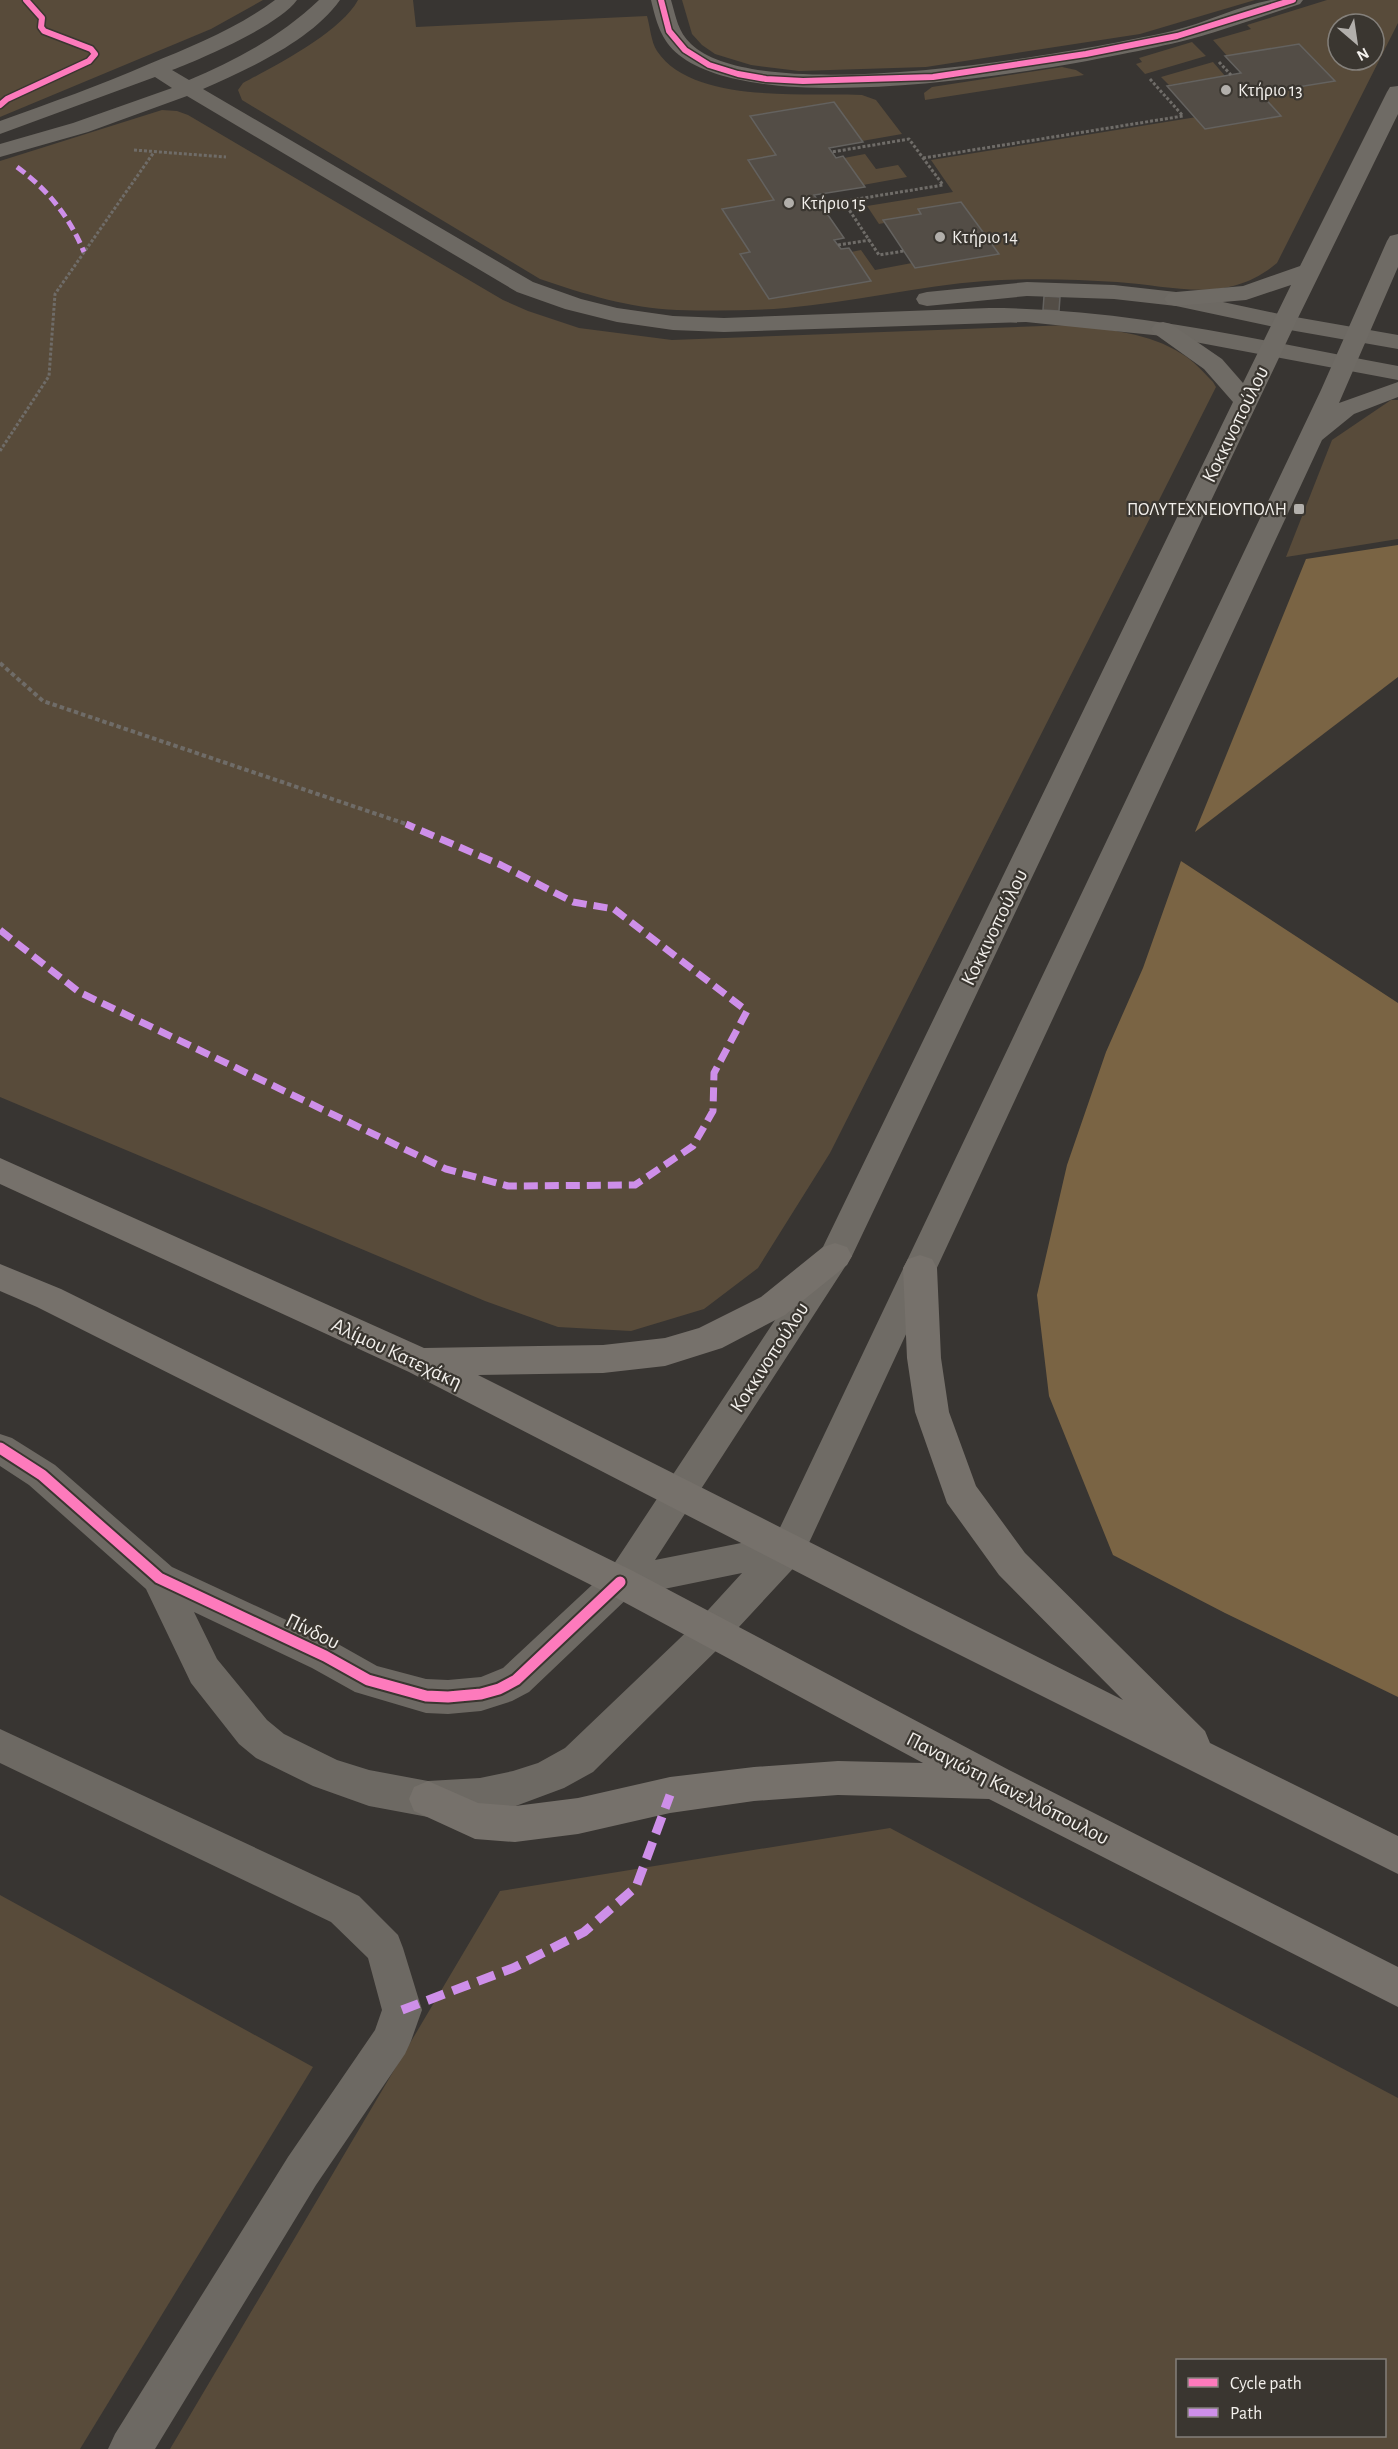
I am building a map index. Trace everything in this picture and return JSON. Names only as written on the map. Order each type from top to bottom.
[{"type":"main road","name":"Κοκκινοπούλου","points":[[620,1582],[836,1256],[1284,322],[1398,92]]},
{"type":"main road","points":[[712,1631],[788,1549],[1310,439],[1398,241]]},
{"type":"main road","points":[[1176,299],[1246,293],[1310,270]]},
{"type":"main road","points":[[1163,329],[1213,364],[1246,402]]},
{"type":"main road","points":[[1310,439],[1345,409],[1398,389]]},
{"type":"main road","name":"Αλίμου Κατεχάκη","points":[[0,1170],[421,1362],[788,1549]]},
{"type":"main road","points":[[421,1362],[603,1359],[665,1352],[710,1338],[773,1306],[836,1256]]},
{"type":"main road","points":[[920,1268],[924,1358],[932,1412],[960,1492],[1012,1564],[1214,1765]]},
{"type":"main road","points":[[0,1277],[49,1298],[620,1582],[788,1549],[1398,1856]]},
{"type":"main road","name":"Παναγιώτη Κανελλόπουλου","points":[[620,1582],[995,1782],[1398,1988]]},
{"type":"main road","points":[[428,1799],[476,1821],[515,1824],[578,1816],[670,1794],[754,1784],[838,1778],[995,1782]]},
{"type":"street","points":[[661,0],[669,31],[685,50],[709,65],[766,79],[803,81],[933,77],[1086,54],[1177,36],[1293,0]]},
{"type":"street","name":"Πίνδου","points":[[0,1448],[42,1475],[159,1578],[325,1656],[368,1680],[410,1692],[448,1697],[481,1695],[499,1689],[516,1680],[620,1582]]},
{"type":"street","name":"Πίνδου","points":[[159,1578],[204,1671],[253,1732],[270,1746],[327,1774],[369,1788],[428,1799],[480,1796],[513,1789],[550,1776],[579,1760],[712,1631]]},
{"type":"lane","points":[[0,128],[155,69],[230,36],[271,13],[286,0]]},
{"type":"lane","points":[[0,151],[115,114],[186,88],[265,51],[308,22],[330,0]]},
{"type":"lane","points":[[155,69],[525,287],[617,315],[673,323],[724,325],[790,321],[1026,315],[1163,329],[1398,373]]},
{"type":"lane","points":[[790,321],[986,291],[1074,289],[1176,299],[1284,322],[1398,342]]},
{"type":"lane","points":[[1106,322],[1092,311],[1097,299],[1114,292]]},
{"type":"lane","points":[[0,1745],[345,1909],[384,1948],[402,2010],[391,2041],[302,2171],[130,2449]]},
{"type":"path","points":[[923,158],[1183,116],[1148,76],[1159,73]]},
{"type":"path","points":[[821,206],[943,185],[909,139],[832,152]]},
{"type":"path","points":[[132,150],[237,158]]},
{"type":"path","points":[[0,451],[49,376],[55,294],[154,152]]},
{"type":"path","points":[[844,202],[879,255],[903,251]]},
{"type":"path","points":[[838,245],[870,240]]},
{"type":"path","points":[[0,663],[44,701],[406,824]]},
{"type":"shaded area","points":[[0,0],[263,0],[211,29],[0,117]]},
{"type":"shaded area","points":[[358,0],[413,0],[416,27],[647,16],[657,51],[674,68],[696,80],[723,88],[752,92],[862,95],[876,100],[902,134],[862,141],[833,102],[750,116],[776,155],[748,160],[774,200],[722,209],[750,252],[741,254],[769,299],[871,281],[851,252],[861,250],[875,270],[912,263],[915,268],[998,254],[961,202],[918,209],[921,214],[883,220],[884,223],[879,224],[867,206],[953,192],[931,160],[1209,115],[1245,76],[1213,40],[1251,29],[1247,25],[1327,0],[1398,0],[1398,23],[1386,47],[1386,12],[1326,12],[1326,72],[1373,72],[1277,263],[1258,276],[1220,289],[1200,290],[1084,280],[985,281],[935,286],[811,305],[732,311],[659,309],[590,295],[540,279],[242,100],[238,90],[243,83],[306,47],[337,24]]},
{"type":"shaded area","points":[[682,0],[1255,0],[1140,34],[926,67],[799,71],[751,65],[715,54],[692,34]]},
{"type":"shaded area","points":[[1192,42],[1206,56],[1145,74],[1136,64],[1142,62],[1139,58]]},
{"type":"shaded area","points":[[1213,62],[1225,76],[1169,85],[1161,77]]},
{"type":"shaded area","points":[[1062,67],[1076,70],[1084,75],[925,100],[924,93],[932,87]]},
{"type":"shaded area","points":[[162,110],[177,111],[188,115],[503,300],[579,328],[672,340],[1069,325],[1128,333],[1156,341],[1191,360],[1216,387],[830,1153],[758,1268],[704,1309],[631,1331],[558,1327],[485,1301],[0,1097],[0,161]]},
{"type":"shaded area","points":[[865,154],[876,169],[898,165],[907,177],[863,185],[844,158]]},
{"type":"shaded area","points":[[1391,400],[1398,400],[1398,539],[1286,557],[1332,440]]},
{"type":"shaded area","points":[[1398,545],[1398,677],[1195,832],[1306,559]]},
{"type":"shaded area","points":[[1181,861],[1398,1003],[1398,1697],[1225,1613],[1113,1555],[1049,1396],[1037,1295],[1067,1165],[1106,1052],[1143,968]]},
{"type":"shaded area","points":[[890,1828],[1398,2098],[1398,2449],[170,2449],[500,1891]]},
{"type":"shaded area","points":[[0,1895],[313,2067],[80,2449],[0,2449]]},
{"type":"building","name":"Κτήριο 13","points":[[1299,44],[1335,81],[1260,93],[1281,116],[1205,129],[1167,86],[1241,73],[1225,56]]},
{"type":"building","name":"Κτήριο 15","points":[[834,102],[863,142],[829,148],[836,158],[843,156],[865,187],[814,195],[844,238],[834,240],[841,249],[849,248],[871,281],[769,299],[740,254],[750,252],[722,209],[774,200],[748,160],[776,155],[750,116]]},
{"type":"building","name":"Κτήριο 14","points":[[961,202],[999,254],[915,268],[883,220],[921,214],[918,209]]},
{"type":"building","points":[[1044,296],[1060,297],[1059,311],[1043,310]]},
{"type":"marked path","points":[[17,167],[39,184],[57,204],[79,239],[84,252]]},
{"type":"marked path","points":[[0,930],[79,992],[446,1169],[508,1186],[635,1185],[693,1146],[713,1111],[714,1073],[747,1011],[614,909],[573,902],[501,865],[406,824]]},
{"type":"marked path","points":[[402,2010],[513,1968],[584,1932],[636,1887],[670,1795]]},
{"type":"cycle path","points":[[0,105],[7,99],[89,61],[95,54],[91,49],[44,31],[41,27],[42,18],[26,0]]},
{"type":"cycle path","points":[[661,0],[669,31],[685,50],[709,65],[738,74],[766,79],[803,81],[933,77],[1086,54],[1177,36],[1293,0]]},
{"type":"cycle path","points":[[0,1448],[42,1475],[159,1578],[325,1656],[368,1680],[426,1696],[481,1694],[499,1689],[516,1680],[620,1582]]},
{"type":"place","name":"Κτήριο 13","points":[[1226,90]]},
{"type":"place","name":"Κτήριο 15","points":[[789,203]]},
{"type":"place","name":"Κτήριο 14","points":[[940,237]]},
{"type":"place","name":"ΠΟΛΥΤΕΧΝΕΙΟΥΠΟΛΗ","points":[[1299,509]]}]
